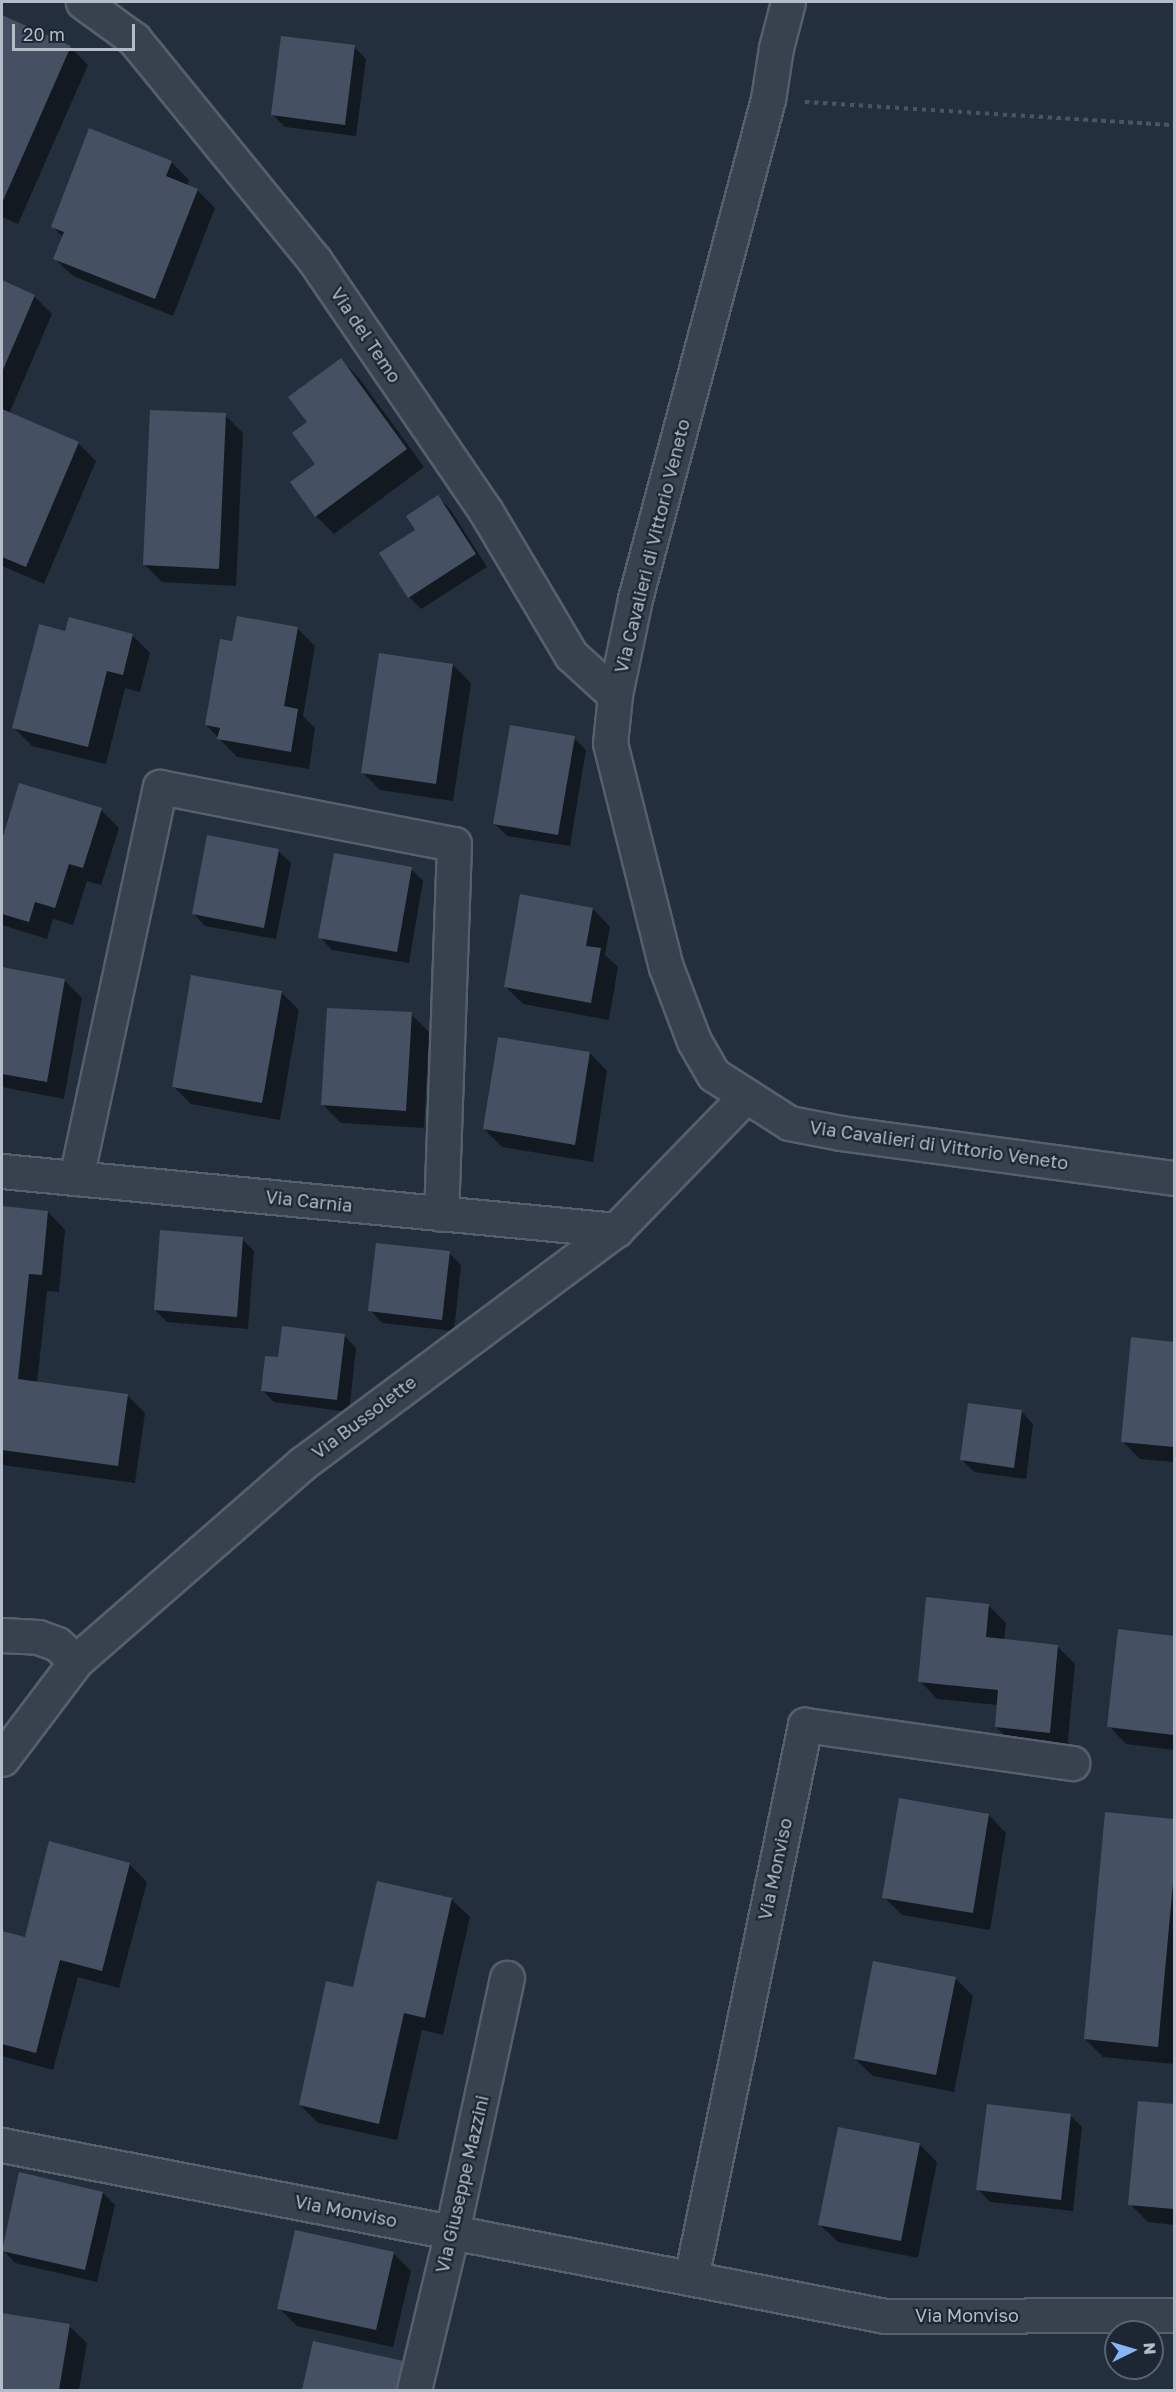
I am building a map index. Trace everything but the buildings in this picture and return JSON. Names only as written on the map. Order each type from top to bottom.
[{"type":"street","name":"Via del Temo","points":[[83,2],[134,39],[315,261],[484,510],[571,656],[615,695]]},
{"type":"street","name":"Via Cavalieri di Vittorio Veneto","points":[[788,2],[776,48],[768,99],[635,599],[615,695],[610,743],[666,967],[694,1041],[714,1076],[789,1123],[841,1133],[1174,1178]]},
{"type":"street","points":[[76,1178],[160,787],[453,844],[441,1214]]},
{"type":"street","name":"Via Bussolette","points":[[2,1759],[76,1661],[303,1463],[616,1230],[746,1096]]},
{"type":"street","name":"Via Carnia","points":[[2,1171],[616,1230]]},
{"type":"street","points":[[2,1635],[38,1637],[57,1644],[76,1661]]},
{"type":"street","name":"Via Monviso","points":[[691,2278],[805,1725],[1072,1763]]},
{"type":"street","name":"Via Giuseppe Mazzini","points":[[414,2391],[452,2232],[507,1977]]},
{"type":"street","name":"Via Monviso","points":[[2,2145],[885,2316],[1174,2315]]},
{"type":"path","points":[[768,99],[1174,125]]}]
